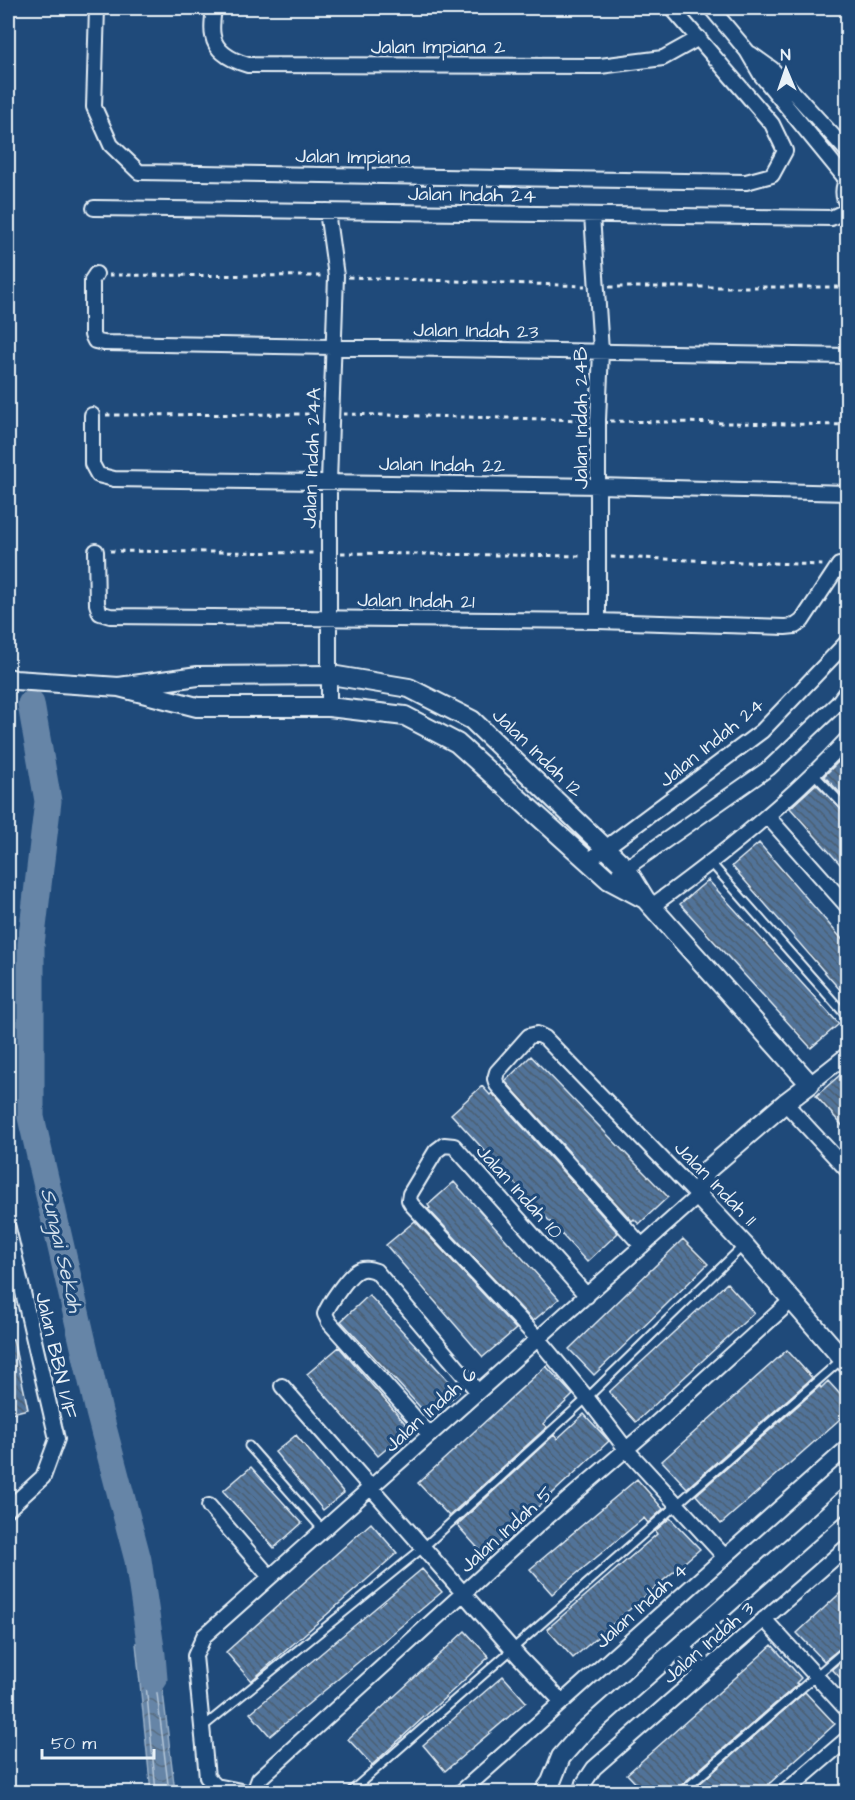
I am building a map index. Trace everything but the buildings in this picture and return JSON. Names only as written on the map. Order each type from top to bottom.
[{"type":"street","name":"Jalan Impiana","points":[[97,8],[94,107],[111,145],[139,172],[746,182],[772,175],[785,151],[772,124],[699,38]]},
{"type":"street","name":"Jalan Impiana 2","points":[[214,8],[213,37],[222,52],[236,62],[248,65],[600,66],[663,58],[699,38]]},
{"type":"street","points":[[672,8],[699,38]]},
{"type":"street","points":[[711,8],[747,51],[760,75],[847,178],[843,196],[848,208]]},
{"type":"street","points":[[747,51],[772,69],[848,152]]},
{"type":"street","name":"Jalan Indah 24","points":[[94,208],[831,218],[848,208]]},
{"type":"street","name":"Jalan Indah 24A","points":[[327,211],[336,276],[329,482],[328,618],[331,675],[329,707]]},
{"type":"street","name":"Jalan Indah 24B","points":[[592,215],[601,351],[598,420],[600,556],[598,621]]},
{"type":"street","name":"Jalan Indah 23","points":[[96,274],[92,280],[92,335],[95,341],[104,343],[848,356]]},
{"type":"street","name":"Jalan Indah 22","points":[[93,415],[92,464],[98,475],[114,479],[599,486],[848,494]]},
{"type":"street","name":"Jalan Indah 21","points":[[96,551],[97,604],[100,613],[110,616],[598,621],[785,627],[795,626],[802,621],[839,565]]},
{"type":"street","name":"Jalan Indah 24","points":[[588,861],[762,731],[848,640]]},
{"type":"street","name":"Jalan Indah 12","points":[[119,687],[198,676],[331,675],[409,688],[472,720],[626,868],[648,903],[810,1084]]},
{"type":"street","name":"Jalan Indah 12","points":[[8,678],[119,687],[197,707],[329,707],[405,716],[457,743],[609,880],[648,903]]},
{"type":"street","points":[[609,880],[769,768],[838,703],[848,689]]},
{"type":"street","points":[[648,903],[711,863],[768,817],[848,738]]},
{"type":"street","points":[[768,817],[848,908]]},
{"type":"street","name":"Jalan Indah 11","points":[[642,1246],[497,1085],[496,1072],[529,1036],[537,1034],[545,1038],[744,1245],[845,1362]]},
{"type":"street","points":[[698,1196],[706,1172],[785,1102],[848,1054]]},
{"type":"street","points":[[785,1102],[848,1171]]},
{"type":"street","name":"Jalan Indah 10","points":[[538,1339],[412,1205],[410,1194],[436,1151],[444,1145],[454,1146],[587,1296]]},
{"type":"street","name":"Jalan Indah 6","points":[[201,1729],[195,1656],[204,1636],[698,1196]]},
{"type":"street","name":"Jalan BBN 1/1F","points":[[8,1228],[57,1439],[43,1477],[8,1509]]},
{"type":"street","points":[[430,1436],[329,1322],[325,1314],[327,1307],[356,1271],[365,1268],[376,1271],[478,1392]]},
{"type":"street","name":"Jalan Indah 5","points":[[254,1792],[260,1779],[536,1527],[792,1300]]},
{"type":"street","points":[[538,1339],[626,1449],[724,1556]]},
{"type":"street","points":[[282,1386],[562,1702]]},
{"type":"street","name":"Jalan Indah 4","points":[[461,1792],[848,1447]]},
{"type":"street","points":[[548,1789],[561,1757],[583,1732],[848,1497]]},
{"type":"street","points":[[209,1506],[270,1577]]},
{"type":"street","name":"Jalan Indah 3","points":[[581,1792],[594,1768],[848,1545]]},
{"type":"street","points":[[764,1619],[848,1712]]},
{"type":"street","points":[[680,1644],[703,1672]]},
{"type":"street","points":[[201,1729],[207,1777],[216,1786],[246,1792]]},
{"type":"street","points":[[785,1792],[848,1737]]},
{"type":"lane","points":[[814,774],[848,810]]},
{"type":"lane","points":[[711,863],[848,1018]]},
{"type":"lane","points":[[836,1160],[848,1149]]},
{"type":"lane","points":[[201,1729],[424,1547],[587,1398],[744,1245]]},
{"type":"lane","points":[[350,1792],[514,1650],[675,1504],[845,1362]]},
{"type":"lane","points":[[249,1446],[324,1530]]},
{"type":"lane","points":[[682,1792],[848,1647]]},
{"type":"path","points":[[96,274],[336,276],[598,286],[848,287]]},
{"type":"path","points":[[598,420],[848,425]]},
{"type":"path","points":[[96,551],[600,556],[839,565]]},
{"type":"water","points":[[136,1643],[157,1643],[175,1792],[151,1792]]},
{"type":"waterway","name":"Sungai Sekah","points":[[31,704],[48,801],[31,944],[31,1117],[99,1412],[138,1560],[154,1679]]}]
